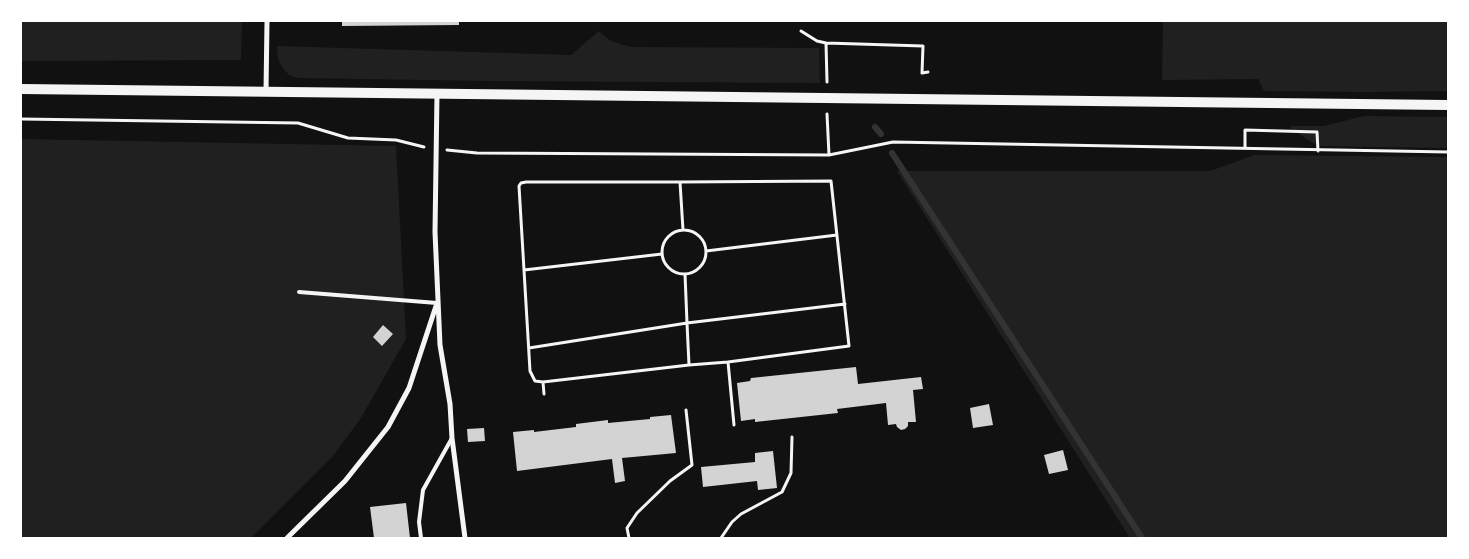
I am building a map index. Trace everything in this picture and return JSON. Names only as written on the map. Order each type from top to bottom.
[{"type":"main road","points":[[21,89],[1448,105]]},
{"type":"street","points":[[266,91],[267,21]]},
{"type":"street","points":[[437,93],[435,232],[437,303],[440,345],[450,404],[452,438],[465,538]]},
{"type":"street","points":[[288,538],[345,481],[388,427],[409,388],[437,303]]},
{"type":"lane","points":[[299,292],[437,303]]},
{"type":"lane","points":[[421,538],[419,522],[424,490],[452,438]]},
{"type":"path","points":[[802,31],[818,41],[826,43],[923,46],[922,73],[928,72]]},
{"type":"path","points":[[826,43],[826,133],[829,155]]},
{"type":"path","points":[[21,119],[298,123],[348,138],[396,140],[436,149],[477,153],[829,155],[893,142],[1448,152]]},
{"type":"path","points":[[1245,148],[1245,130],[1317,132],[1318,151]]},
{"type":"path","points":[[831,181],[837,235],[849,346],[728,362],[543,382],[535,381],[532,377],[530,371],[519,186],[521,183],[831,181]]},
{"type":"path","points":[[680,182],[683,230]]},
{"type":"path","points":[[683,230],[696,234],[701,238],[706,251],[702,264],[692,273],[685,274],[672,271],[662,254],[662,247],[670,235],[683,230]]},
{"type":"path","points":[[706,251],[837,235]]},
{"type":"path","points":[[524,270],[662,254]]},
{"type":"path","points":[[685,274],[689,365]]},
{"type":"path","points":[[529,348],[687,323],[845,304]]},
{"type":"path","points":[[728,362],[734,425]]},
{"type":"path","points":[[543,382],[544,394]]},
{"type":"path","points":[[629,538],[628,528],[637,513],[670,481],[692,465],[686,410]]},
{"type":"path","points":[[721,538],[732,522],[741,514],[782,492],[791,473],[792,437]]},
{"type":"shaded area","points":[[21,21],[242,21],[241,60],[21,61]]},
{"type":"shaded area","points":[[1163,21],[1448,21],[1448,91],[1264,91],[1258,79],[1162,80]]},
{"type":"shaded area","points":[[599,31],[609,40],[630,47],[819,48],[820,83],[298,78],[289,75],[282,67],[278,59],[277,46],[571,55]]},
{"type":"shaded area","points":[[1364,116],[1448,117],[1448,148],[1318,146],[1291,129],[1291,126],[1324,126]]},
{"type":"shaded area","points":[[21,139],[396,146],[406,339],[361,418],[333,456],[251,538],[21,538]]},
{"type":"shaded area","points":[[1255,155],[1448,157],[1448,538],[1130,538],[897,171],[1210,171]]},
{"type":"building","points":[[342,21],[459,21],[459,25],[342,26]]},
{"type":"building","points":[[383,325],[393,334],[382,346],[373,337]]},
{"type":"building","points":[[856,367],[858,384],[921,377],[923,389],[913,390],[916,422],[908,422],[908,426],[901,430],[896,424],[888,425],[886,403],[837,409],[838,413],[755,422],[755,419],[741,421],[737,383],[750,381],[751,378]]},
{"type":"building","points":[[989,404],[993,425],[973,428],[970,408]]},
{"type":"building","points":[[671,415],[676,453],[622,458],[625,481],[615,483],[612,459],[517,471],[513,432],[534,430],[534,432],[576,427],[576,424],[608,420],[608,423]]},
{"type":"building","points":[[484,428],[485,441],[468,442],[467,429]]},
{"type":"building","points":[[1063,450],[1068,470],[1049,474],[1044,455]]},
{"type":"building","points":[[773,451],[777,488],[758,490],[757,481],[703,487],[701,467],[755,462],[755,453]]},
{"type":"building","points":[[406,503],[410,538],[374,538],[370,507]]},
{"type":"waterway","points":[[875,127],[881,134]]},
{"type":"waterway","points":[[892,153],[1142,538]]}]
